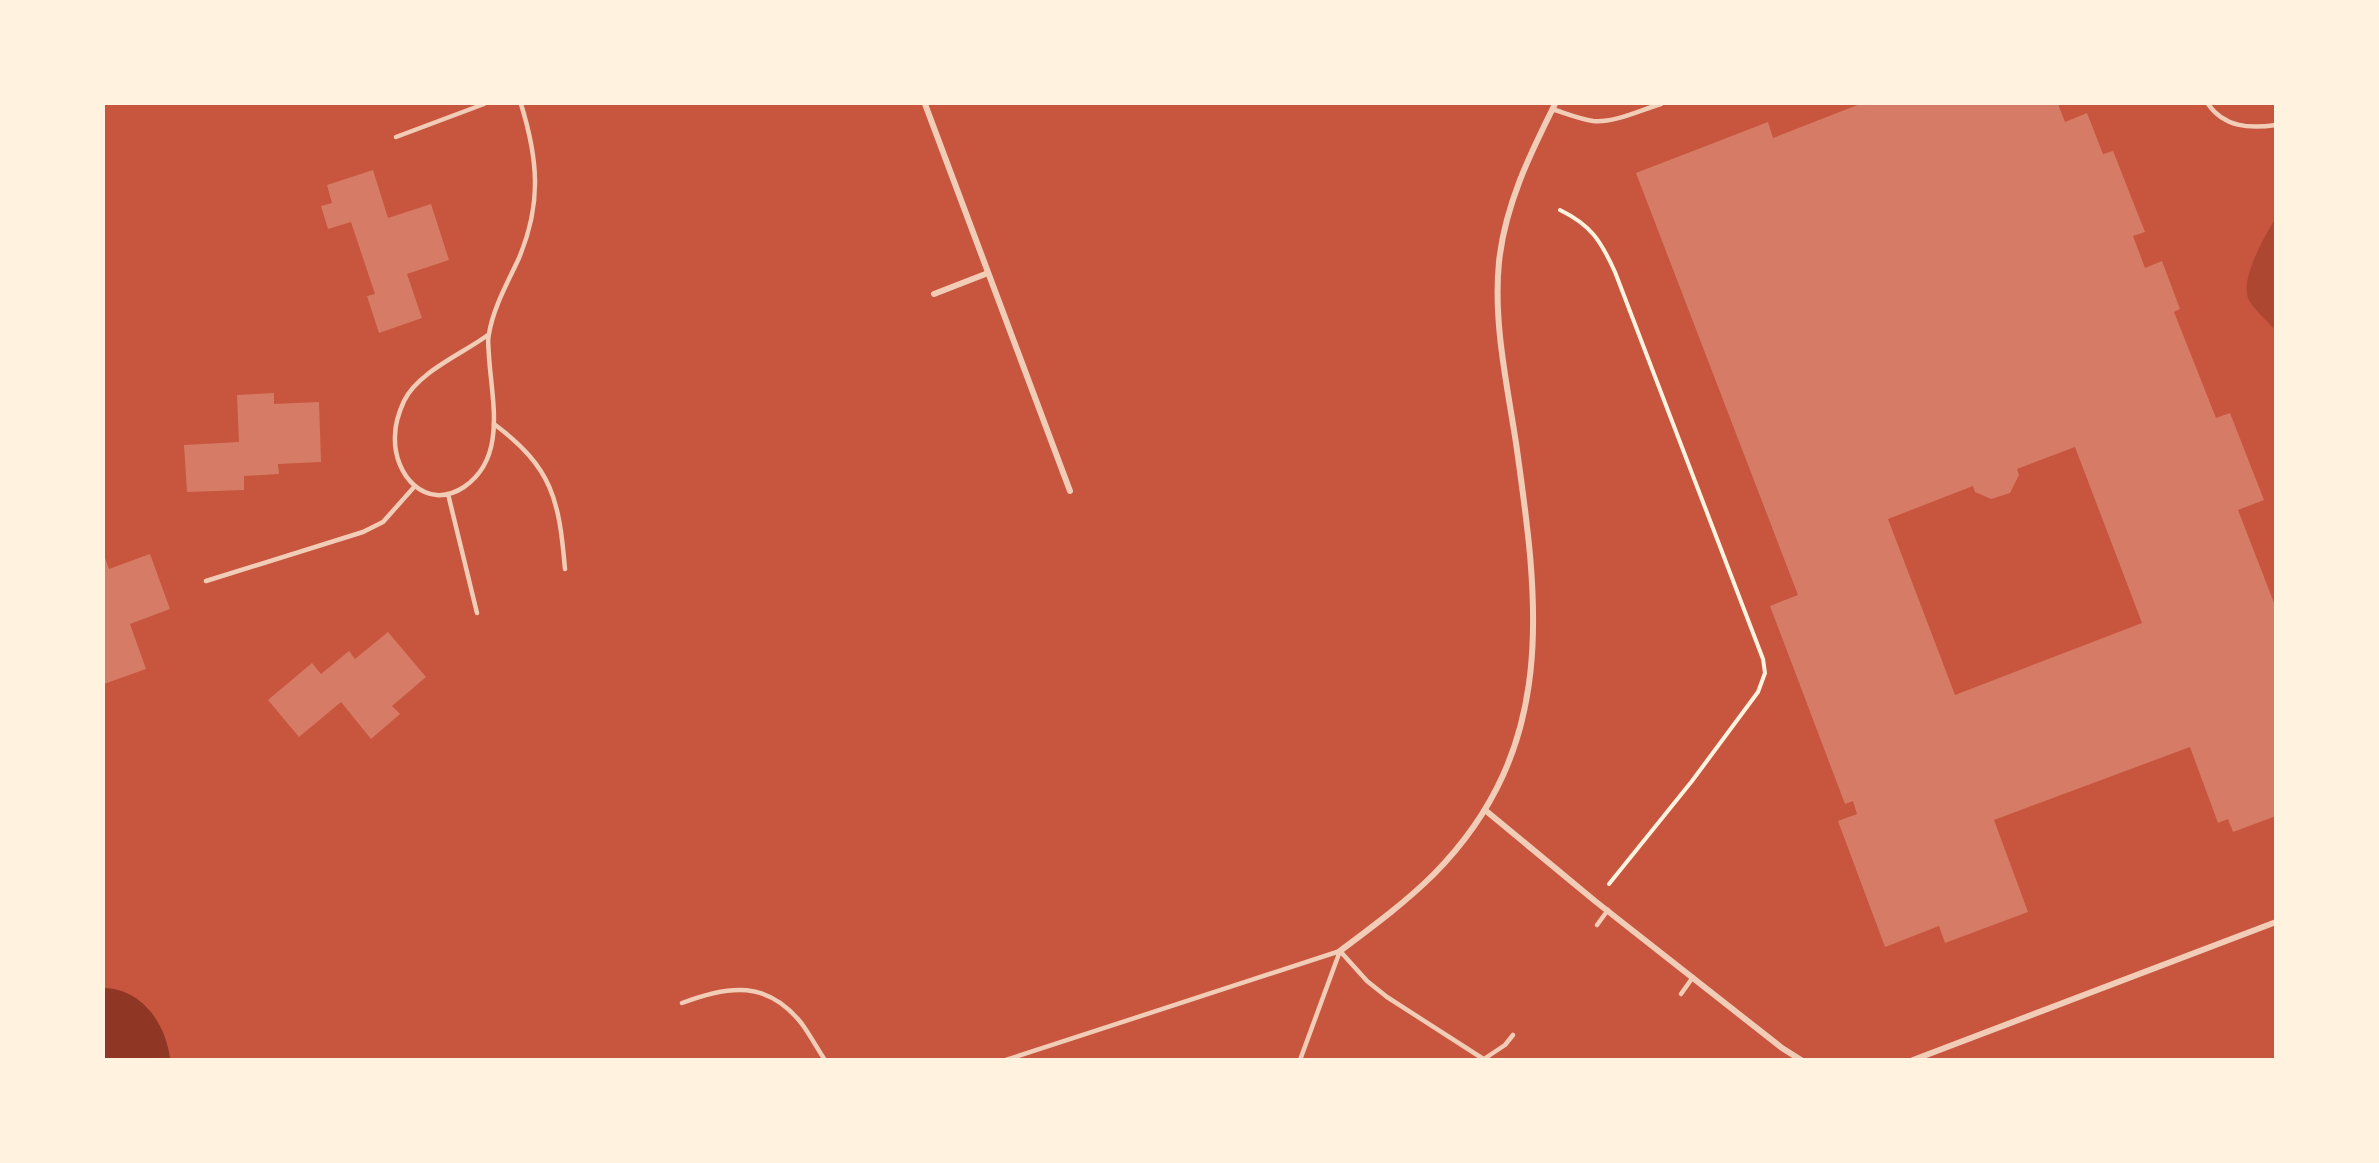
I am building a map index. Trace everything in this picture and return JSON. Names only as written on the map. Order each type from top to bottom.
[{"type":"street","points":[[924,104],[1070,491]]},
{"type":"street","points":[[1340,951],[1434,874],[1485,810],[1507,766],[1524,717],[1533,666],[1533,578],[1500,337],[1499,263],[1511,203],[1531,152],[1553,106]]},
{"type":"street","points":[[934,294],[988,273]]},
{"type":"street","points":[[1485,810],[1595,901],[1782,1048],[1801,1059]]},
{"type":"street","points":[[1913,1059],[2276,922]]},
{"type":"lane","points":[[396,137],[484,104]]},
{"type":"lane","points":[[488,335],[419,380],[404,400],[394,437],[396,453],[402,468],[415,486],[428,495],[448,494],[465,486],[478,476],[492,447],[494,424],[488,335],[531,223],[536,190],[536,162],[521,104]]},
{"type":"lane","points":[[1553,106],[1593,121],[1614,119],[1661,104]]},
{"type":"lane","points":[[2208,104],[2213,112],[2232,124],[2252,127],[2276,125]]},
{"type":"lane","points":[[494,424],[516,440],[550,486],[562,536],[565,569]]},
{"type":"lane","points":[[206,581],[363,532],[383,522],[415,486]]},
{"type":"lane","points":[[448,494],[477,613]]},
{"type":"lane","points":[[1597,925],[1608,910]]},
{"type":"lane","points":[[1340,951],[1367,981],[1387,997],[1485,1059],[1505,1045],[1513,1035]]},
{"type":"lane","points":[[1006,1059],[1340,951]]},
{"type":"lane","points":[[1300,1059],[1340,951]]},
{"type":"lane","points":[[1681,994],[1694,977]]},
{"type":"lane","points":[[682,1003],[725,990],[744,988],[760,992],[783,1005],[801,1023],[825,1059]]},
{"type":"path","points":[[1560,210],[1584,224],[1597,237],[1615,272],[1763,659],[1765,673],[1758,692],[1692,782],[1595,901]]},
{"type":"shaded area","points":[[2275,219],[2275,330],[2250,302],[2247,283],[2254,260]]},
{"type":"shaded area","points":[[104,988],[130,995],[150,1011],[163,1033],[170,1059],[104,1059]]},
{"type":"building","points":[[1860,104],[2058,104],[2065,122],[2087,113],[2103,154],[2113,151],[2145,232],[2133,236],[2145,268],[2162,261],[2180,309],[2174,312],[2216,418],[2230,413],[2264,500],[2238,510],[2276,608],[2276,816],[2233,832],[2228,819],[2218,823],[2190,747],[1994,820],[2028,912],[1945,943],[1939,926],[1885,947],[1838,821],[1857,814],[1853,801],[1845,804],[1770,606],[1798,595],[1636,173],[1768,122],[1773,138]],"holes":[[[2075,447],[2142,623],[1955,695],[1888,519],[1973,486],[1975,492],[1991,499],[2010,493],[2019,475],[2017,469]]]},
{"type":"building","points":[[373,170],[388,218],[431,204],[449,260],[407,274],[422,318],[379,333],[367,296],[375,294],[351,222],[328,229],[321,206],[332,203],[327,185]]},
{"type":"building","points":[[274,393],[274,404],[319,402],[321,462],[278,464],[279,474],[244,476],[244,490],[187,492],[184,445],[239,442],[237,395]]},
{"type":"building","points":[[150,554],[170,609],[130,624],[146,669],[104,684],[104,555],[109,569]]},
{"type":"building","points":[[388,632],[426,677],[392,706],[400,714],[371,739],[341,702],[299,737],[268,700],[312,663],[321,674],[349,651],[355,659]]}]
